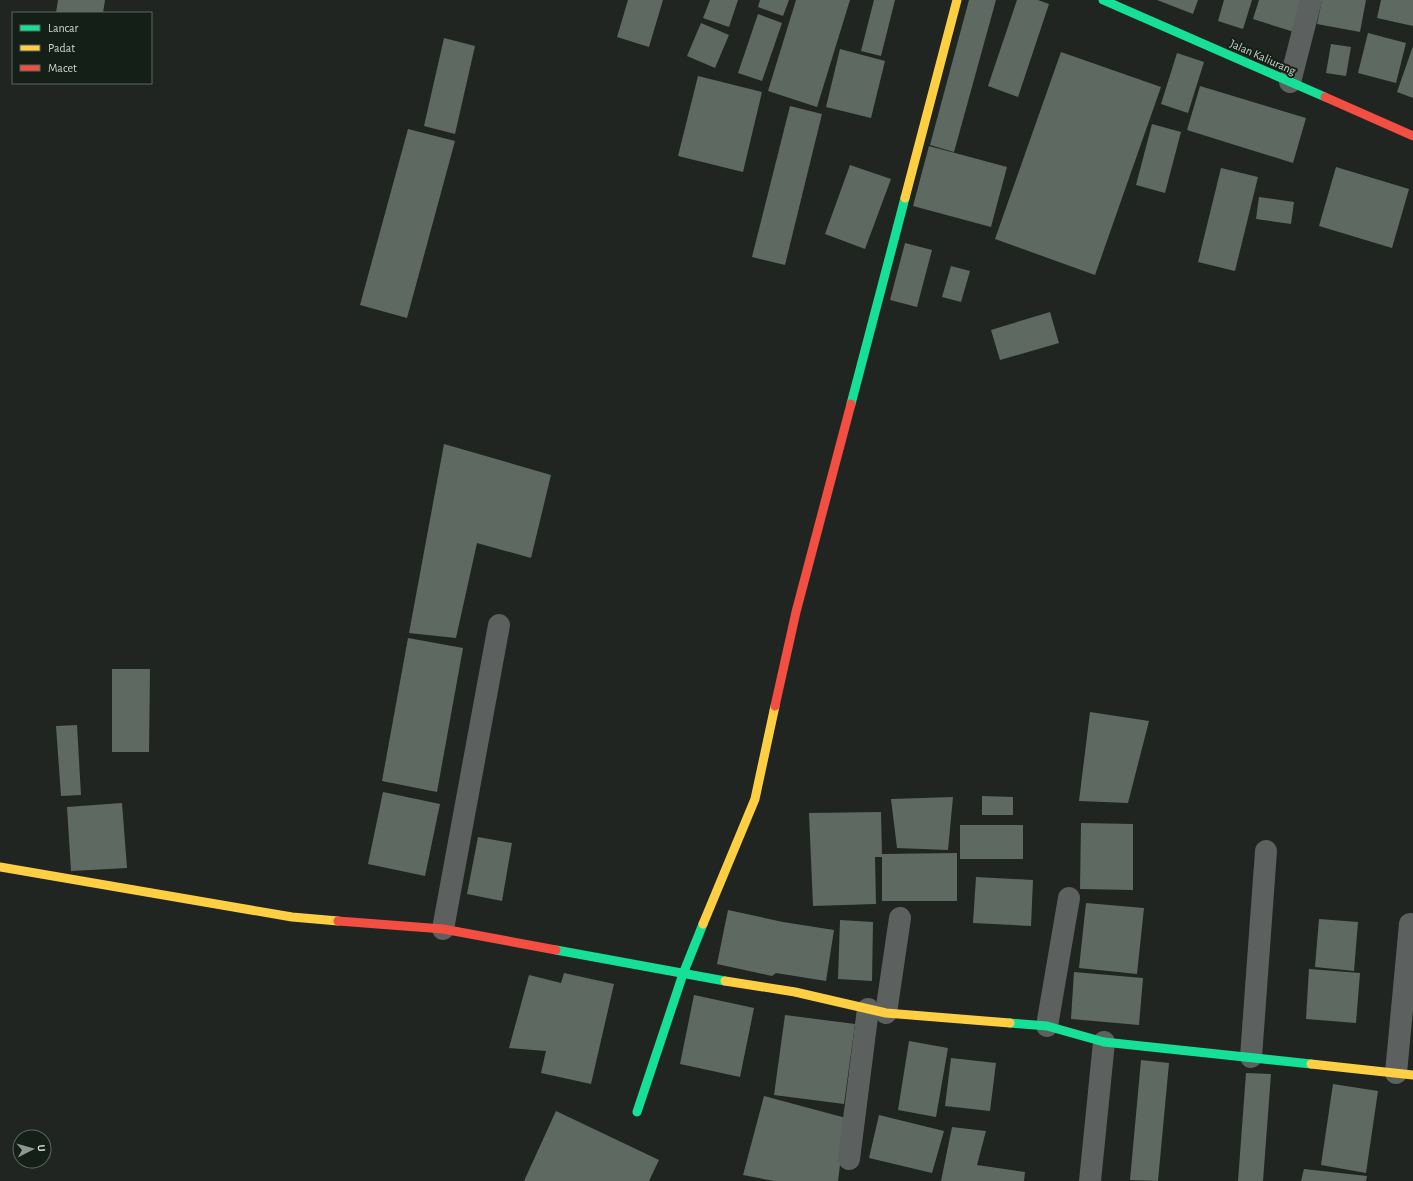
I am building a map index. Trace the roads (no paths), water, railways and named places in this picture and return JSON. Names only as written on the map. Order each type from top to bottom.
[{"type":"street","points":[[637,1112],[683,974],[756,799],[796,612],[957,0]]},
{"type":"street","name":"Jalan Kaliurang","points":[[1103,0],[1413,136]]},
{"type":"street","points":[[1290,82],[1311,0]]},
{"type":"street","points":[[443,929],[499,625]]},
{"type":"street","points":[[1251,1057],[1266,852]]},
{"type":"street","points":[[0,867],[292,917],[443,929],[683,974],[795,992],[877,1011],[1047,1026],[1104,1042],[1405,1074],[1410,924]]},
{"type":"street","points":[[1047,1026],[1069,898]]},
{"type":"street","points":[[849,1159],[877,1011],[900,918]]},
{"type":"street","points":[[1090,1181],[1104,1042]]}]
